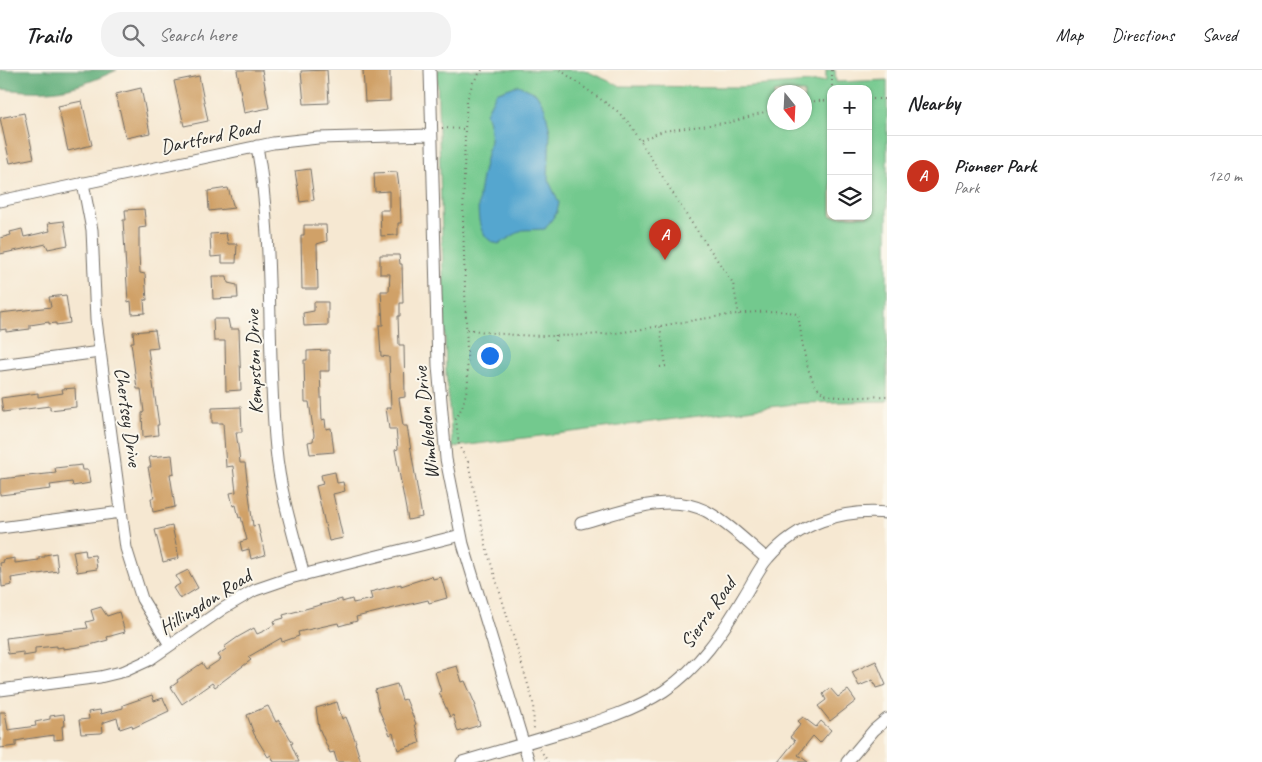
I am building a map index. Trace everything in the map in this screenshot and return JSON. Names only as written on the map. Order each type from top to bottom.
[{"type":"street","name":"Wimbledon Drive","points":[[430,70],[442,423],[450,484],[461,535],[529,762]]},
{"type":"street","name":"Dartford Road","points":[[0,201],[257,146],[318,138],[431,132]]},
{"type":"street","name":"Kempston Drive","points":[[257,146],[269,234],[276,450],[282,488],[304,575]]},
{"type":"street","name":"Chertsey Drive","points":[[83,183],[92,230],[94,306],[128,558],[138,590],[148,612],[170,645]]},
{"type":"street","points":[[0,365],[100,352]]},
{"type":"street","points":[[581,523],[647,505],[664,503],[692,506],[718,519],[767,558]]},
{"type":"street","points":[[0,528],[121,512]]},
{"type":"street","name":"Sierra Road","points":[[462,762],[629,710],[665,690],[682,677],[714,645],[767,558],[798,532],[824,519],[860,512],[887,513]]},
{"type":"street","name":"Hillingdon Road","points":[[0,690],[116,674],[139,665],[245,595],[271,584],[461,535]]},
{"type":"street","points":[[847,762],[874,730],[887,719]]},
{"type":"path","points":[[482,70],[473,82],[467,100],[464,129],[463,223],[468,384],[463,405],[456,419],[459,446],[468,462],[487,550],[533,701],[534,728],[541,752],[548,762]]},
{"type":"path","points":[[560,70],[617,111],[630,124],[687,216],[733,283],[739,314]]},
{"type":"path","points":[[832,70],[832,85]]},
{"type":"path","points":[[872,99],[887,99]]},
{"type":"path","points":[[812,101],[827,100]]},
{"type":"path","points":[[641,140],[663,131],[732,122],[767,110]]},
{"type":"path","points":[[431,132],[464,129]]},
{"type":"path","points":[[467,329],[497,335],[617,333],[739,314],[779,310],[793,312],[798,315],[809,375],[816,388],[825,394],[836,396],[887,396]]},
{"type":"path","points":[[660,326],[666,366],[660,367]]},
{"type":"path","points":[[555,341],[556,334]]},
{"type":"green space","points":[[0,70],[117,70],[73,87],[60,90],[33,91],[0,89]]},
{"type":"green space","points":[[437,70],[584,70],[620,86],[739,87],[767,85],[767,130],[812,130],[812,85],[768,85],[826,81],[826,70],[835,70],[836,82],[887,80],[887,401],[802,403],[453,447],[453,452],[446,373]]},
{"type":"water","points":[[518,85],[536,93],[545,108],[550,132],[548,179],[559,203],[557,212],[545,229],[522,230],[499,244],[488,239],[481,228],[478,215],[481,182],[490,140],[490,126],[486,113],[496,93]]},
{"type":"building","points":[[237,70],[262,70],[269,108],[244,113]]},
{"type":"building","points":[[327,70],[329,103],[304,104],[301,71]]},
{"type":"building","points":[[363,70],[390,70],[390,101],[365,102]]},
{"type":"building","points":[[199,76],[208,121],[184,126],[174,81]]},
{"type":"building","points":[[141,88],[150,133],[126,138],[116,94]]},
{"type":"building","points":[[82,101],[92,145],[68,151],[58,106]]},
{"type":"building","points":[[24,113],[34,158],[10,163],[0,118]]},
{"type":"building","points":[[310,169],[314,200],[300,202],[295,171]]},
{"type":"building","points":[[397,172],[401,223],[398,223],[398,235],[381,236],[380,210],[389,210],[389,191],[375,192],[374,173]]},
{"type":"building","points":[[228,188],[234,208],[209,211],[208,191]]},
{"type":"building","points":[[144,209],[146,227],[139,228],[139,254],[140,273],[145,274],[147,300],[144,300],[145,313],[132,314],[131,301],[128,302],[123,220],[126,220],[125,210]]},
{"type":"building","points":[[64,221],[68,245],[48,249],[46,244],[0,254],[0,238],[11,235],[10,232],[22,229],[24,237],[50,231],[48,223]]},
{"type":"building","points":[[304,225],[326,225],[327,241],[317,244],[318,289],[302,289],[301,235],[304,235]]},
{"type":"building","points":[[226,233],[228,244],[237,244],[236,263],[222,263],[222,256],[211,257],[210,234]]},
{"type":"building","points":[[380,255],[399,255],[400,264],[402,264],[403,303],[400,303],[400,316],[398,316],[399,345],[404,345],[405,397],[399,398],[403,426],[407,426],[422,517],[408,520],[395,450],[398,449],[396,429],[389,429],[386,408],[391,408],[389,357],[381,356],[379,325],[383,325],[381,291],[389,291],[390,274],[380,274]]},
{"type":"building","points":[[212,276],[227,276],[228,283],[237,285],[238,298],[213,299]]},
{"type":"building","points":[[66,295],[70,323],[56,325],[56,323],[49,324],[49,322],[30,325],[30,329],[6,332],[6,329],[0,330],[0,313],[51,307],[49,297]]},
{"type":"building","points":[[314,302],[328,302],[328,325],[304,326],[303,313],[314,311]]},
{"type":"building","points":[[213,319],[228,319],[230,329],[239,329],[241,390],[226,391],[225,341],[214,341]]},
{"type":"building","points":[[155,330],[158,348],[148,349],[159,425],[157,425],[158,435],[143,437],[142,413],[144,412],[141,389],[137,389],[131,342],[134,342],[133,332]]},
{"type":"building","points":[[329,350],[329,371],[320,371],[322,420],[325,419],[326,429],[331,428],[334,452],[310,454],[308,442],[313,441],[314,435],[309,402],[305,402],[304,360],[307,360],[307,351]]},
{"type":"building","points":[[75,388],[76,407],[50,410],[50,406],[3,412],[1,398],[38,393],[38,397],[63,393],[62,389]]},
{"type":"building","points":[[241,407],[242,432],[236,432],[240,463],[245,463],[253,526],[258,525],[265,555],[251,559],[249,549],[242,551],[240,542],[247,540],[241,517],[239,518],[236,505],[233,506],[230,493],[236,492],[233,466],[226,467],[223,423],[212,423],[212,408]]},
{"type":"building","points":[[172,455],[174,473],[170,474],[175,507],[153,512],[151,498],[154,498],[148,467],[151,467],[149,457]]},
{"type":"building","points":[[82,465],[83,470],[88,470],[90,483],[73,486],[72,482],[50,485],[51,489],[0,495],[0,479],[56,473],[55,468]]},
{"type":"building","points":[[335,472],[337,483],[343,482],[345,491],[333,494],[343,538],[329,541],[316,486],[323,484],[321,475]]},
{"type":"building","points":[[172,526],[179,558],[163,562],[155,530]]},
{"type":"building","points":[[85,549],[86,556],[95,555],[97,569],[77,572],[73,551]]},
{"type":"building","points":[[56,553],[58,571],[11,578],[12,585],[2,587],[0,563],[4,562],[3,560],[15,558],[15,563],[39,560],[39,557]]},
{"type":"building","points":[[188,570],[198,588],[180,599],[173,588],[180,584],[176,576]]},
{"type":"building","points":[[432,576],[433,579],[441,577],[447,598],[429,603],[428,600],[356,617],[357,621],[339,626],[338,623],[298,632],[299,636],[282,642],[281,638],[248,657],[251,660],[215,687],[212,683],[182,704],[171,687],[178,682],[177,680],[202,663],[206,669],[221,659],[218,655],[226,649],[224,647],[238,637],[254,628],[257,634],[264,631],[275,624],[274,621],[284,618],[283,615],[342,599],[342,602],[352,599],[353,603],[372,599],[370,592],[401,584],[401,586]]},
{"type":"building","points":[[101,607],[107,616],[119,612],[125,632],[107,637],[108,640],[86,646],[63,649],[63,647],[57,648],[57,646],[35,648],[35,654],[23,656],[23,652],[8,654],[6,638],[88,628],[86,622],[94,620],[91,610]]},
{"type":"building","points":[[876,661],[886,685],[876,688],[873,680],[859,686],[852,672]]},
{"type":"building","points":[[457,666],[462,682],[465,681],[476,706],[474,706],[480,725],[458,732],[453,715],[450,717],[439,692],[441,691],[435,672]]},
{"type":"building","points":[[397,684],[402,700],[406,699],[416,724],[420,743],[398,750],[393,733],[390,735],[379,710],[375,690]]},
{"type":"building","points":[[830,688],[838,697],[848,690],[856,701],[830,721],[818,706],[826,700],[823,694]]},
{"type":"building","points":[[152,695],[154,701],[163,698],[169,711],[133,728],[132,725],[120,729],[117,718],[102,723],[103,732],[101,733],[81,734],[79,720],[89,719],[88,712],[100,710],[101,714],[123,708],[123,705]]},
{"type":"building","points":[[337,702],[342,719],[346,717],[356,742],[361,762],[337,762],[334,752],[330,753],[319,728],[316,708]]},
{"type":"building","points":[[268,706],[276,722],[279,720],[293,743],[291,744],[299,762],[274,762],[271,755],[268,757],[254,734],[247,715]]},
{"type":"building","points":[[0,712],[5,712],[8,730],[36,726],[35,722],[50,719],[50,716],[64,714],[65,726],[62,726],[63,739],[54,740],[54,735],[26,739],[16,741],[16,746],[0,748]]},
{"type":"building","points":[[803,717],[816,727],[821,721],[831,730],[820,743],[813,736],[798,755],[808,762],[778,762],[795,741],[790,737],[801,724],[798,721]]},
{"type":"place","name":"Pioneer Park","points":[[665,260]]}]
